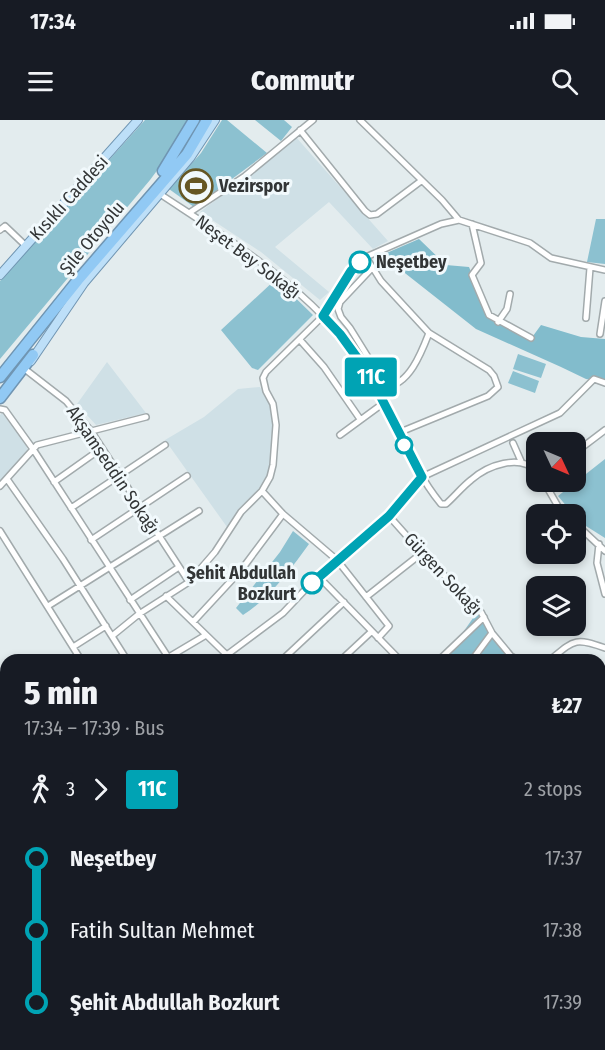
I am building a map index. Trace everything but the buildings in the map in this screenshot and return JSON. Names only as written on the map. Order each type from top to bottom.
[{"type":"highway","points":[[160,176],[194,120]]},
{"type":"highway","name":"Şile Otoyolu","points":[[0,367],[102,240],[175,160],[201,120]]},
{"type":"highway","name":"Şile Otoyolu","points":[[0,377],[187,154],[207,120]]},
{"type":"highway","points":[[0,386],[48,318]]},
{"type":"highway","points":[[0,398],[33,355]]},
{"type":"main road","name":"Kısıklı Caddesi","points":[[0,275],[138,120]]},
{"type":"main road","points":[[0,408],[26,370],[33,355],[84,283],[198,147],[215,120]]},
{"type":"street","points":[[189,213],[245,176],[313,120]]},
{"type":"street","points":[[360,120],[442,200],[459,220],[530,243],[551,258],[605,270]]},
{"type":"street","points":[[300,130],[365,212],[370,215],[377,214],[422,181]]},
{"type":"street","name":"Neşet Bey Sokağı","points":[[160,194],[279,276],[340,334],[369,374],[427,487],[441,504],[446,504],[470,480],[483,471],[521,461]]},
{"type":"street","points":[[112,636],[139,614],[189,582],[215,552],[241,512],[262,491],[270,477],[273,465],[276,425],[273,404],[266,391],[263,378],[266,372],[323,316],[351,271],[366,256],[424,230],[459,220]]},
{"type":"street","points":[[472,224],[481,263],[472,275],[489,315],[498,322],[531,338]]},
{"type":"street","points":[[0,230],[5,226],[26,246]]},
{"type":"street","points":[[366,256],[372,268],[402,305],[429,333],[489,370],[498,387],[488,396],[398,433]]},
{"type":"street","points":[[372,268],[340,303],[338,309],[386,386],[391,386],[410,371],[429,333]]},
{"type":"street","points":[[586,318],[590,268]]},
{"type":"street","points":[[498,322],[507,309],[510,294]]},
{"type":"street","points":[[600,334],[605,301]]},
{"type":"street","points":[[300,340],[324,367],[360,419]]},
{"type":"street","name":"Akşamseddin Sokağı","points":[[26,370],[66,401],[91,431],[189,582]]},
{"type":"street","points":[[235,654],[283,613],[318,576],[389,516],[422,477],[560,413],[594,379],[605,383]]},
{"type":"street","points":[[340,435],[385,402]]},
{"type":"street","points":[[0,408],[10,415],[167,654]]},
{"type":"street","points":[[0,486],[37,445],[146,417]]},
{"type":"street","points":[[586,444],[605,430]]},
{"type":"street","points":[[513,443],[521,461],[526,462]]},
{"type":"street","points":[[70,508],[165,445]]},
{"type":"street","points":[[54,482],[102,448]]},
{"type":"street","points":[[91,540],[187,476]]},
{"type":"street","points":[[7,479],[124,654]]},
{"type":"street","points":[[262,491],[283,514],[337,560],[389,626],[378,638]]},
{"type":"street","points":[[48,606],[199,511]]},
{"type":"street","points":[[193,622],[242,569],[283,514]]},
{"type":"street","name":"Gürgen Sokağı","points":[[389,516],[484,617],[507,654]]},
{"type":"street","points":[[0,531],[77,654]]},
{"type":"street","points":[[586,532],[602,544],[605,551]]},
{"type":"street","points":[[602,544],[597,559],[605,594]]},
{"type":"street","points":[[366,597],[422,553]]},
{"type":"street","points":[[130,600],[179,567]]},
{"type":"street","points":[[318,576],[392,654]]},
{"type":"street","points":[[166,596],[226,654]]},
{"type":"street","points":[[288,654],[344,602]]},
{"type":"street","points":[[445,654],[484,617]]},
{"type":"street","points":[[73,647],[106,626]]},
{"type":"street","points":[[347,654],[371,632]]},
{"type":"street","points":[[476,654],[492,633]]},
{"type":"street","points":[[177,654],[206,634]]},
{"type":"street","points":[[557,654],[568,644],[583,640],[605,648]]},
{"type":"shaded area","points":[[145,120],[189,120],[173,149],[150,180],[0,359],[0,281]]},
{"type":"shaded area","points":[[222,120],[227,120],[267,153],[194,207],[169,189],[201,153]]},
{"type":"shaded area","points":[[255,120],[284,120],[292,127],[281,141]]},
{"type":"shaded area","points":[[295,136],[388,241],[373,249],[329,202],[275,247],[329,292],[320,300],[261,252],[200,212],[283,149]]},
{"type":"shaded area","points":[[596,219],[605,219],[605,264],[587,262]]},
{"type":"shaded area","points":[[419,239],[446,265],[469,267],[490,318],[533,336],[541,325],[581,337],[605,339],[605,382],[586,379],[476,329],[382,255]]},
{"type":"shaded area","points":[[276,279],[313,315],[258,370],[252,368],[221,330]]},
{"type":"shaded area","points":[[518,354],[546,364],[541,378],[513,369]]},
{"type":"shaded area","points":[[107,362],[146,413],[96,425],[77,404]]},
{"type":"shaded area","points":[[513,371],[539,381],[535,393],[508,383]]},
{"type":"shaded area","points":[[260,387],[270,406],[273,422],[271,464],[264,484],[237,511],[227,527],[165,440],[204,417],[238,389]]},
{"type":"shaded area","points":[[2,413],[26,445],[28,452],[0,489],[0,415]]},
{"type":"shaded area","points":[[605,459],[605,538],[586,526],[586,504],[565,504],[558,496],[563,492],[586,492],[586,474]]},
{"type":"shaded area","points":[[293,531],[309,544],[271,592],[243,615],[236,608],[280,552]]},
{"type":"shaded area","points":[[478,611],[507,654],[448,654]]},
{"type":"bus line","name":"11C","points":[[312,583],[389,516],[422,477],[369,374],[340,334],[323,316],[351,271],[360,262]]},
{"type":"place","name":"Vezirspor","points":[[196,186]]},
{"type":"place","name":"Neşetbey","points":[[360,262]]},
{"type":"place","name":"Şehit Abdullah Bozkurt","points":[[312,583]]}]
